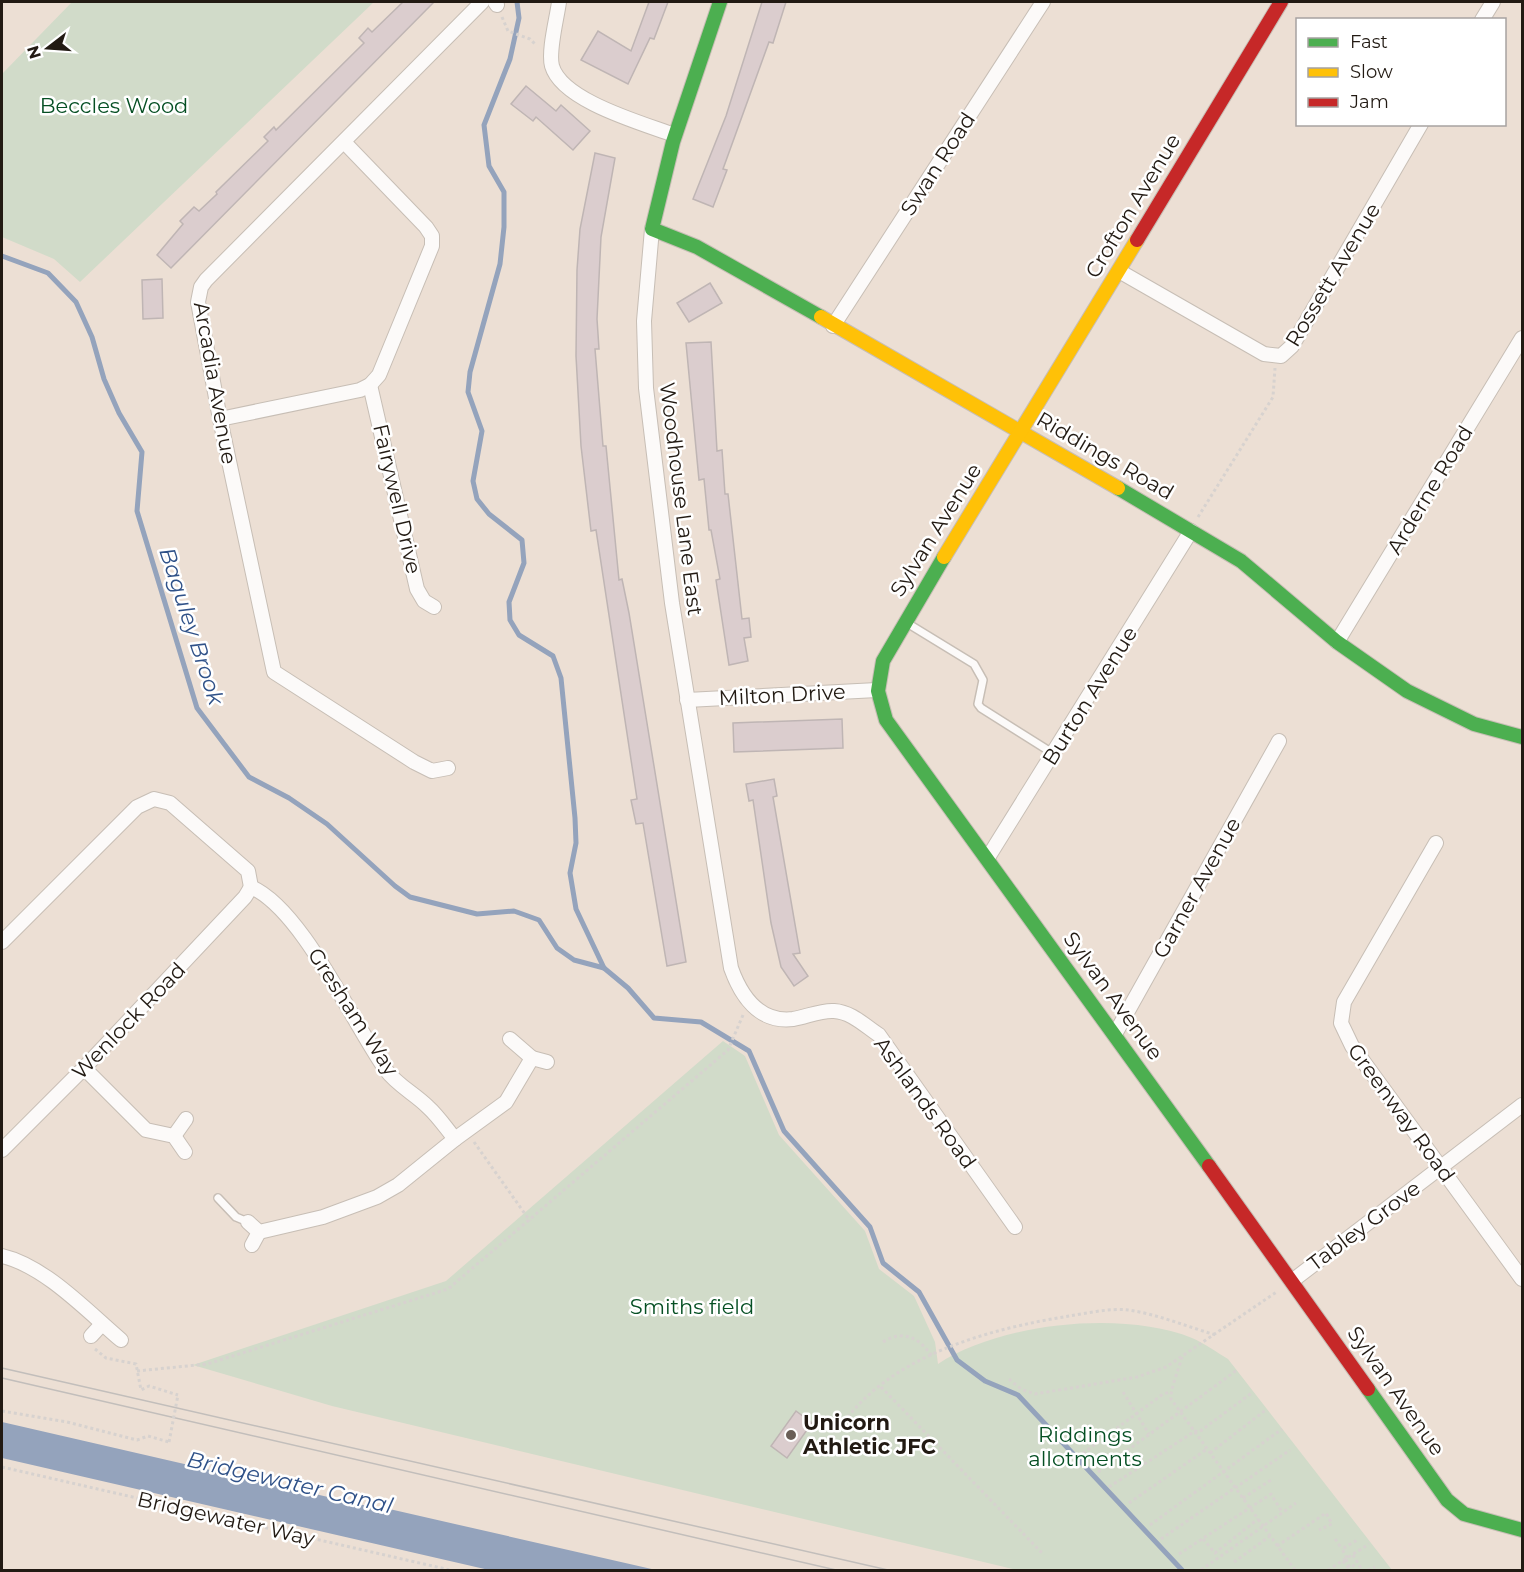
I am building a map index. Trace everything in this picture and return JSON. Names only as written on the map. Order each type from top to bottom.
[{"type":"street","name":"Arcadia Avenue","points":[[448,768],[432,771],[414,762],[274,672],[220,419],[198,302],[201,287],[482,2]]},
{"type":"street","points":[[559,2],[551,58],[557,76],[579,95],[600,107],[674,135]]},
{"type":"street","name":"Woodhouse Lane East","points":[[720,2],[663,169],[652,229],[644,312],[646,388],[660,510],[687,700],[731,968],[738,989],[748,1003]]},
{"type":"street","name":"Swan Road","points":[[833,326],[1043,2]]},
{"type":"street","name":"Crofton Avenue","points":[[1022,431],[1281,2]]},
{"type":"street","points":[[1483,18],[1493,2]]},
{"type":"street","name":"Rossett Avenue","points":[[1119,271],[1264,354],[1276,357],[1289,351],[1420,126]]},
{"type":"street","points":[[220,419],[360,390],[370,385],[379,375],[432,246],[432,236],[426,226],[344,142]]},
{"type":"street","name":"Riddings Road","points":[[652,229],[697,247],[1022,431],[1241,561],[1337,642],[1380,674],[1429,704],[1474,724],[1522,736]]},
{"type":"street","name":"Arderne Road","points":[[1337,642],[1522,338]]},
{"type":"street","name":"Fairywell Drive","points":[[370,385],[417,589],[424,601],[434,607]]},
{"type":"street","name":"Sylvan Avenue","points":[[1022,431],[881,665],[877,690],[884,718],[1115,1034],[1454,1508],[1477,1519],[1522,1530]]},
{"type":"street","name":"Burton Avenue","points":[[987,860],[1191,531]]},
{"type":"street","name":"Milton Drive","points":[[687,700],[877,690]]},
{"type":"street","name":"Garner Avenue","points":[[1115,1034],[1279,741]]},
{"type":"street","points":[[2,942],[137,807],[154,799],[170,803],[248,871],[251,887]]},
{"type":"street","name":"Greenway Road","points":[[1436,843],[1344,1002],[1341,1023],[1352,1046],[1522,1279]]},
{"type":"street","name":"Wenlock Road","points":[[2,1150],[84,1068],[245,897],[251,887]]},
{"type":"street","name":"Gresham Way","points":[[251,887],[265,893],[313,948],[351,1016],[388,1073],[460,1135]]},
{"type":"street","name":"Ashlands Road","points":[[748,1003],[760,1013],[774,1018],[791,1019],[834,1011],[850,1015],[879,1035],[1015,1227]]},
{"type":"street","points":[[510,1039],[532,1058],[547,1062]]},
{"type":"street","points":[[252,1245],[259,1232],[324,1216],[376,1197],[420,1170],[460,1135],[506,1102],[532,1058]]},
{"type":"street","points":[[84,1068],[146,1130],[174,1136],[185,1152]]},
{"type":"street","name":"Tabley Grove","points":[[1292,1281],[1522,1105]]},
{"type":"street","points":[[174,1136],[186,1119]]},
{"type":"street","points":[[248,1222],[259,1232]]},
{"type":"street","points":[[2,1256],[16,1259],[36,1270],[121,1340]]},
{"type":"street","points":[[91,1336],[102,1324]]},
{"type":"lane","points":[[905,622],[974,664],[983,680],[978,704],[981,708],[1054,754]]},
{"type":"lane","points":[[218,1198],[236,1217],[248,1222]]},
{"type":"path","points":[[508,31],[530,39]]},
{"type":"path","points":[[1191,531],[1216,485],[1274,398],[1276,357]]},
{"type":"path","points":[[137,1371],[207,1364],[448,1288],[530,1221],[728,1050],[734,1033]]},
{"type":"path","points":[[460,1135],[530,1221]]},
{"type":"path","points":[[1009,1378],[1021,1389],[1035,1394],[1137,1377],[1166,1367],[1292,1281]]},
{"type":"path","points":[[844,1422],[857,1404],[906,1368],[943,1350],[1023,1324],[1127,1310],[1216,1335]]},
{"type":"path","points":[[883,1342],[904,1335],[922,1342],[932,1356]]},
{"type":"path","points":[[2,1411],[67,1422],[137,1440],[148,1436],[169,1442],[178,1395],[149,1386],[141,1390],[136,1364],[106,1358],[96,1352],[91,1336]]},
{"type":"path","points":[[1078,1457],[1163,1394],[1170,1392],[1177,1378],[1182,1357]]},
{"type":"path","points":[[1098,1472],[1237,1370]]},
{"type":"path","points":[[881,1387],[1044,1555]]},
{"type":"path","points":[[1123,1392],[1149,1434]]},
{"type":"path","points":[[1170,1392],[1180,1411],[1295,1570]]},
{"type":"path","points":[[1109,1487],[1195,1431],[1199,1432],[1253,1392]]},
{"type":"path","points":[[1210,1453],[1267,1409]]},
{"type":"path","points":[[1150,1525],[1282,1429]]},
{"type":"path","points":[[1129,1503],[1207,1449]]},
{"type":"path","points":[[1161,1539],[1290,1450]]},
{"type":"path","name":"Bridgewater Way","points":[[2,1467],[450,1570]]},
{"type":"path","points":[[1243,1498],[1271,1480]]},
{"type":"path","points":[[1179,1554],[1271,1494],[1282,1512]]},
{"type":"path","points":[[1201,1570],[1296,1503]]},
{"type":"path","points":[[1277,1546],[1326,1513],[1332,1524]]},
{"type":"path","points":[[1203,1539],[1215,1553],[1258,1519]]},
{"type":"path","points":[[1319,1530],[1336,1521]]},
{"type":"path","points":[[1234,1562],[1270,1536]]},
{"type":"path","points":[[1335,1539],[1350,1569]]},
{"type":"path","points":[[1342,1549],[1359,1539]]},
{"type":"path","points":[[1350,1544],[1362,1570]]},
{"type":"path","points":[[1328,1570],[1369,1544]]},
{"type":"path","points":[[1350,1569],[1352,1564],[1357,1570]]},
{"type":"path","points":[[1368,1570],[1375,1567]]},
{"type":"green space","name":"Beccles Wood","points":[[72,2],[374,2],[80,282],[54,259],[2,237],[2,74]]},
{"type":"green space","name":"Smiths field","points":[[723,1041],[745,1056],[779,1135],[865,1231],[879,1269],[914,1296],[935,1342],[938,1364],[964,1350],[994,1339],[1027,1330],[1062,1325],[1132,1324],[1164,1329],[1192,1338],[1228,1359],[1392,1570],[1017,1570],[332,1406],[193,1365],[446,1281]]},
{"type":"water","points":[[2,1422],[656,1570],[489,1570],[2,1458]]},
{"type":"building","points":[[403,2],[434,2],[171,268],[157,255],[183,224],[180,221],[194,207],[199,211],[217,194],[216,192],[268,141],[264,137],[274,127],[276,130],[364,43],[359,38],[368,28],[372,32]]},
{"type":"building","points":[[649,2],[668,2],[654,39],[650,38],[628,84],[581,60],[598,31],[631,51]]},
{"type":"building","points":[[762,2],[786,2],[773,43],[769,42],[723,169],[727,170],[713,207],[693,199],[726,116]]},
{"type":"building","points":[[526,86],[556,111],[561,105],[590,131],[573,150],[536,117],[533,121],[511,104]]},
{"type":"building","points":[[595,153],[615,158],[601,237],[597,319],[599,349],[595,349],[603,446],[606,446],[619,580],[622,579],[629,613],[686,962],[667,966],[643,823],[636,824],[631,800],[637,799],[596,530],[591,531],[581,446],[576,356],[577,270],[580,229]]},
{"type":"building","points":[[162,279],[163,318],[143,319],[142,280]]},
{"type":"building","points":[[710,283],[722,303],[689,322],[677,303]]},
{"type":"building","points":[[711,342],[717,451],[722,450],[725,494],[728,494],[742,619],[749,618],[751,637],[744,638],[748,661],[729,665],[716,580],[720,579],[711,530],[709,530],[704,479],[699,480],[686,343]]},
{"type":"building","points":[[842,719],[843,748],[734,752],[733,723]]},
{"type":"building","points":[[774,779],[777,796],[773,797],[800,953],[793,954],[808,976],[794,986],[781,967],[771,923],[753,800],[749,801],[746,784]]},
{"type":"building","name":"Unicorn Athletic JFC","points":[[796,1411],[812,1423],[787,1458],[771,1446]]},
{"type":"waterway","points":[[517,2],[519,18],[510,59],[484,125],[489,166],[504,192],[504,227],[500,264],[470,372],[468,392],[482,431],[473,481],[477,499],[489,514],[522,540],[524,563],[509,602],[510,620],[519,635],[553,656],[561,678],[575,818],[576,843],[570,873],[576,909],[604,968],[628,988],[654,1018],[701,1022],[749,1051],[784,1131],[870,1227],[883,1263],[919,1292],[957,1360],[985,1381],[1018,1395],[1182,1570]]},
{"type":"waterway","name":"Baguley Brook","points":[[2,256],[48,273],[76,302],[92,337],[104,379],[119,413],[142,452],[137,511],[197,708],[249,777],[289,798],[327,824],[410,897],[477,914],[514,911],[539,920],[557,948],[574,960],[604,968]]},
{"type":"tram line","points":[[2,1368],[888,1570]]},
{"type":"tram line","points":[[2,1378],[836,1570]]},
{"type":"traffic: fast","points":[[720,2],[673,142],[652,229],[697,247],[821,317]]},
{"type":"traffic: fast","points":[[1118,488],[1241,561],[1337,642],[1407,691],[1474,724],[1522,737]]},
{"type":"traffic: fast","points":[[944,557],[883,661],[878,691],[886,720],[1209,1166]]},
{"type":"traffic: fast","points":[[1368,1389],[1447,1500],[1464,1514],[1522,1530]]},
{"type":"traffic: slow","points":[[944,557],[1137,240]]},
{"type":"traffic: slow","points":[[821,317],[1118,488]]},
{"type":"traffic: jam","points":[[1137,240],[1281,2]]},
{"type":"traffic: jam","points":[[1209,1166],[1368,1389]]},
{"type":"place","name":"Unicorn Athletic JFC","points":[[791,1435]]},
{"type":"park label","name":"Riddings allotments","points":[[1085,1447]]},
{"type":"water label","name":"Bridgewater Canal","points":[[290,1482]]}]
